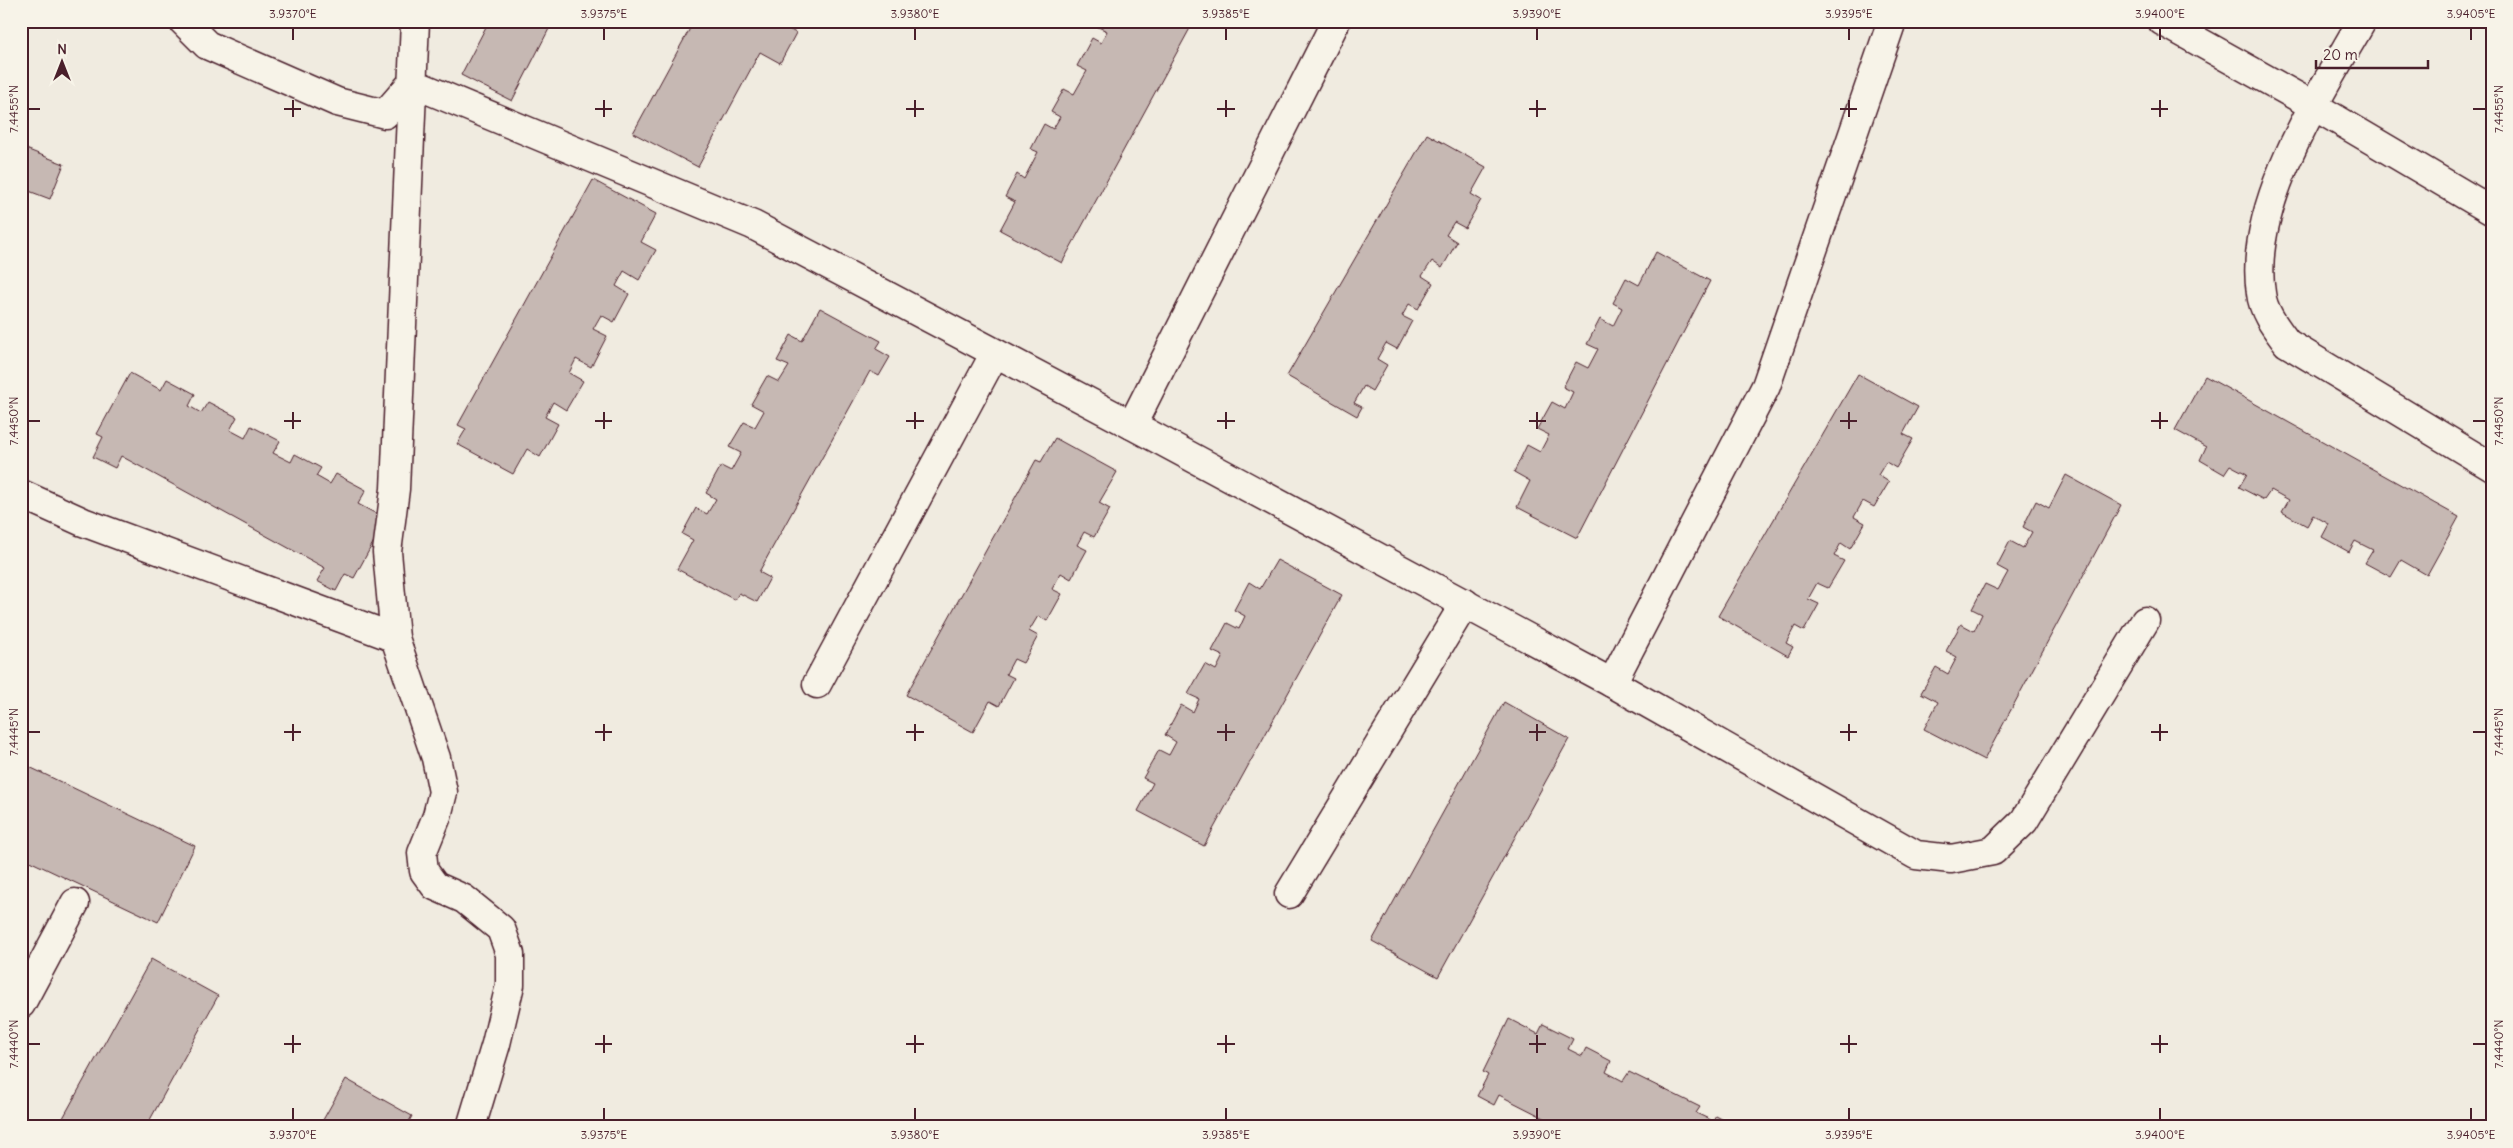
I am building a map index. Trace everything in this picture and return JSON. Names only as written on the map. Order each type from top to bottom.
[{"type":"street","points":[[183,21],[207,44],[337,102],[385,114],[412,82]]},
{"type":"street","points":[[415,21],[395,489],[387,552],[395,638],[436,758],[442,792],[437,816],[422,853],[424,871],[435,886],[464,899],[501,929],[510,954],[510,986],[496,1044],[470,1127]]},
{"type":"street","points":[[1132,425],[1336,21]]},
{"type":"street","points":[[1612,683],[1766,386],[1892,21]]},
{"type":"street","points":[[2162,21],[2314,106],[2492,211]]},
{"type":"street","points":[[2362,21],[2314,106],[2276,186],[2260,250],[2260,293],[2269,319],[2287,343],[2492,468]]},
{"type":"street","points":[[412,82],[753,225],[1132,425],[1612,683],[1916,855],[1951,859],[1993,851],[2024,822],[2145,621]]},
{"type":"street","points":[[817,684],[995,353]]},
{"type":"street","points":[[21,494],[83,522],[395,638]]},
{"type":"street","points":[[1289,894],[1464,603]]},
{"type":"street","points":[[21,1004],[75,902]]},
{"type":"building","points":[[489,21],[553,21],[512,101],[461,75]]},
{"type":"building","points":[[694,21],[774,21],[796,33],[780,63],[760,52],[698,167],[633,133]]},
{"type":"building","points":[[1101,21],[1194,21],[1062,263],[1000,230],[1015,202],[1005,197],[1017,174],[1024,179],[1038,152],[1031,149],[1044,124],[1053,129],[1060,117],[1051,112],[1064,89],[1074,94],[1087,71],[1077,66],[1092,38],[1101,43],[1107,31],[1098,27]]},
{"type":"building","points":[[1427,134],[1486,167],[1471,194],[1481,200],[1465,228],[1454,222],[1446,235],[1457,242],[1442,268],[1432,261],[1422,276],[1433,283],[1418,309],[1409,304],[1402,316],[1412,321],[1397,349],[1386,343],[1377,359],[1387,365],[1372,391],[1364,386],[1354,403],[1362,407],[1357,416],[1287,376]]},
{"type":"building","points":[[21,147],[64,164],[50,199],[21,188]]},
{"type":"building","points":[[593,180],[656,214],[641,242],[656,250],[639,280],[624,271],[616,286],[629,294],[614,322],[601,315],[593,329],[607,336],[591,367],[576,359],[569,373],[583,381],[566,410],[553,402],[545,417],[558,424],[540,457],[527,449],[513,474],[457,444],[466,429],[458,425]]},
{"type":"building","points":[[1656,252],[1710,281],[1577,538],[1517,507],[1530,481],[1514,472],[1527,445],[1540,452],[1549,435],[1537,429],[1552,402],[1565,409],[1573,392],[1563,387],[1576,362],[1588,368],[1598,349],[1587,344],[1600,319],[1613,326],[1622,308],[1613,303],[1626,278],[1639,285]]},
{"type":"building","points":[[820,308],[881,341],[876,349],[890,357],[879,376],[870,371],[759,572],[770,578],[757,602],[739,593],[735,600],[677,569],[693,540],[682,534],[696,508],[707,514],[716,499],[706,493],[721,466],[731,471],[741,453],[729,447],[744,422],[755,427],[764,411],[751,404],[767,376],[779,382],[789,366],[777,361],[791,335],[802,341]]},
{"type":"building","points":[[130,373],[161,390],[167,379],[195,394],[189,406],[201,413],[208,402],[237,417],[230,430],[245,438],[251,426],[280,441],[273,453],[291,462],[295,454],[321,468],[316,476],[330,484],[336,474],[366,490],[358,504],[386,519],[354,578],[345,574],[336,591],[317,581],[325,568],[121,456],[115,468],[93,457],[103,437],[97,434]]},
{"type":"building","points":[[1858,374],[1918,407],[1903,434],[1913,439],[1896,468],[1886,462],[1878,475],[1889,482],[1874,507],[1863,501],[1854,517],[1865,523],[1850,549],[1841,543],[1834,556],[1844,561],[1828,588],[1817,583],[1808,599],[1819,604],[1804,631],[1795,626],[1786,643],[1793,647],[1788,656],[1718,616]]},
{"type":"building","points":[[2205,376],[2459,517],[2427,575],[2401,560],[2391,577],[2365,563],[2373,550],[2355,541],[2349,552],[2322,537],[2329,524],[2313,515],[2307,526],[2282,512],[2289,500],[2271,490],[2264,500],[2239,487],[2247,474],[2230,465],[2224,474],[2200,460],[2206,447],[2175,430]]},
{"type":"building","points":[[1055,438],[1117,472],[1099,503],[1110,509],[1094,537],[1084,532],[1077,545],[1087,550],[1071,579],[1061,573],[1052,589],[1062,594],[1047,621],[1038,616],[1029,631],[1038,636],[1023,663],[1014,659],[1006,674],[1014,678],[999,706],[990,701],[973,732],[906,695],[1036,460],[1041,462]]},
{"type":"building","points":[[2066,475],[2121,505],[1984,760],[1924,729],[1938,702],[1921,693],[1936,667],[1948,674],[1957,657],[1946,651],[1961,624],[1974,631],[1982,614],[1972,609],[1985,584],[1998,590],[2008,572],[1997,566],[2010,541],[2023,548],[2032,532],[2023,527],[2036,501],[2049,508]]},
{"type":"building","points":[[1277,560],[1342,595],[1204,846],[1138,811],[1153,783],[1143,778],[1159,750],[1169,755],[1176,742],[1165,735],[1181,705],[1193,712],[1199,699],[1188,694],[1205,664],[1216,670],[1223,656],[1212,651],[1227,623],[1239,629],[1245,616],[1234,610],[1249,582],[1260,589]]},
{"type":"building","points":[[1504,702],[1569,739],[1438,977],[1372,941]]},
{"type":"building","points":[[21,763],[195,846],[158,922],[21,857]]},
{"type":"building","points":[[151,959],[218,996],[146,1127],[58,1127]]},
{"type":"building","points":[[1509,1019],[1538,1034],[1543,1024],[1573,1039],[1568,1049],[1582,1056],[1586,1048],[1611,1061],[1606,1072],[1623,1081],[1629,1072],[1700,1107],[1696,1113],[1713,1121],[1716,1116],[1737,1127],[1562,1127],[1499,1095],[1494,1105],[1477,1096],[1488,1075],[1483,1072]]},
{"type":"building","points":[[346,1079],[412,1116],[406,1127],[319,1127]]}]
